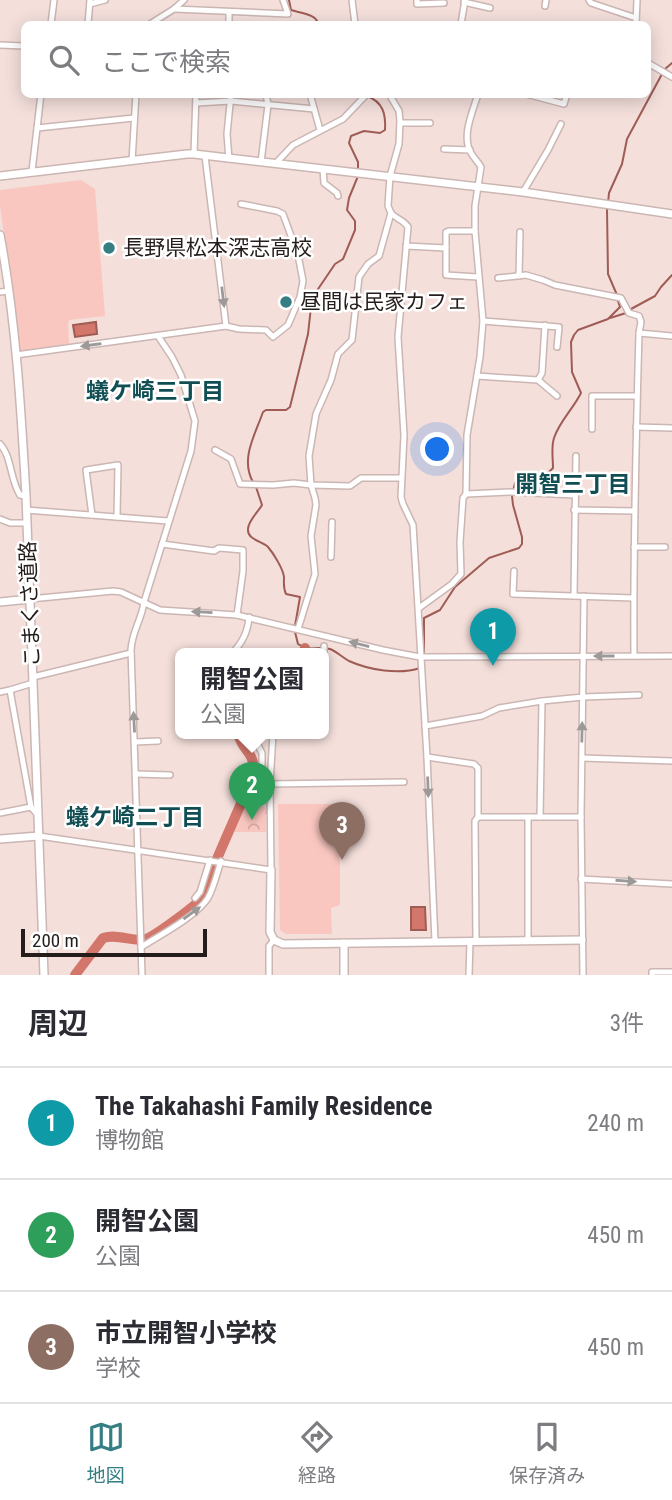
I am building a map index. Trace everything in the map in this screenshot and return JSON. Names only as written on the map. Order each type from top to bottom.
[{"type":"street","points":[[51,21],[54,0]]},
{"type":"street","points":[[88,21],[90,2],[105,0]]},
{"type":"street","points":[[154,21],[178,3],[229,12],[288,14],[283,0]]},
{"type":"street","points":[[352,0],[355,21]]},
{"type":"street","points":[[417,0],[417,4],[444,2]]},
{"type":"street","points":[[590,0],[636,21],[636,0]]},
{"type":"street","points":[[461,21],[464,1],[490,8]]},
{"type":"street","points":[[229,12],[229,21]]},
{"type":"street","points":[[0,46],[21,46]]},
{"type":"street","points":[[651,65],[672,77]]},
{"type":"street","points":[[32,171],[41,98]]},
{"type":"street","points":[[132,160],[136,98]]},
{"type":"street","points":[[194,154],[196,98]]},
{"type":"street","points":[[196,103],[231,98],[314,109]]},
{"type":"street","points":[[229,159],[227,134],[231,98]]},
{"type":"street","points":[[261,162],[267,98]]},
{"type":"street","points":[[311,98],[320,130]]},
{"type":"street","points":[[275,164],[293,145],[342,119],[365,98]]},
{"type":"street","points":[[391,98],[399,111],[400,123],[399,144],[390,176],[388,206],[394,217],[408,227],[398,344],[404,435],[402,504],[413,525],[423,657],[421,668],[435,941]]},
{"type":"street","points":[[419,608],[461,575],[460,542],[463,498],[466,494],[467,435],[483,321],[475,232],[475,206],[481,167],[470,150],[468,133],[477,98]]},
{"type":"street","points":[[539,98],[564,104],[566,98]]},
{"type":"street","points":[[37,128],[134,118]]},
{"type":"street","points":[[400,123],[430,122]]},
{"type":"street","points":[[523,192],[561,124]]},
{"type":"street","points":[[444,149],[470,150]]},
{"type":"street","points":[[0,176],[194,154],[523,192],[672,214]]},
{"type":"street","points":[[205,156],[226,326]]},
{"type":"street","points":[[323,169],[324,183],[337,193],[338,197]]},
{"type":"street","points":[[16,355],[226,326],[266,330],[273,337],[288,325],[300,297],[303,281],[298,255],[283,214],[241,204]]},
{"type":"street","points":[[296,628],[315,573],[311,536],[316,505],[311,485],[309,456],[316,414],[331,380],[338,354],[352,340],[359,276],[368,264],[379,256],[391,213]]},
{"type":"street","points":[[475,232],[446,232],[446,275],[478,277]]},
{"type":"street","points":[[519,276],[520,232]]},
{"type":"street","name":"こまくさ道路","points":[[0,235],[4,291],[16,355],[26,496],[44,975]]},
{"type":"street","points":[[406,246],[446,248]]},
{"type":"street","points":[[498,278],[526,275],[555,285],[621,298],[629,313],[639,316],[641,322],[635,427],[634,656]]},
{"type":"street","points":[[483,321],[559,327],[557,347]]},
{"type":"street","points":[[538,380],[545,325]]},
{"type":"street","points":[[639,333],[672,336]]},
{"type":"street","points":[[142,975],[132,637],[191,451],[195,421],[181,374],[158,336]]},
{"type":"street","points":[[477,376],[538,380],[557,396]]},
{"type":"street","points":[[592,429],[592,396],[636,396]]},
{"type":"street","points":[[635,427],[672,428]]},
{"type":"street","points":[[0,444],[5,450],[15,487],[20,495],[26,496]]},
{"type":"street","points":[[215,450],[231,459],[240,484],[350,486],[361,478],[401,478]]},
{"type":"street","points":[[574,596],[576,456]]},
{"type":"street","points":[[92,515],[86,470],[118,465],[117,517]]},
{"type":"street","points":[[466,494],[513,492],[575,495]]},
{"type":"street","points":[[26,510],[168,522]]},
{"type":"street","points":[[574,510],[634,511]]},
{"type":"street","points":[[0,519],[10,523],[26,523]]},
{"type":"street","points":[[331,557],[332,522]]},
{"type":"street","points":[[162,544],[214,551],[219,548],[243,550],[237,615]]},
{"type":"street","points":[[634,547],[665,547]]},
{"type":"street","points":[[514,570],[513,594],[633,598]]},
{"type":"street","points":[[0,602],[121,592],[160,610],[249,617],[383,650],[423,657],[672,656]]},
{"type":"street","points":[[583,975],[581,817],[584,596]]},
{"type":"street","points":[[236,648],[248,628],[249,617]]},
{"type":"street","points":[[0,692],[131,653]]},
{"type":"street","points":[[10,690],[31,807],[38,815]]},
{"type":"street","points":[[425,726],[481,716],[499,708],[542,701],[639,695]]},
{"type":"street","points":[[540,817],[542,701]]},
{"type":"street","points":[[255,739],[262,753],[262,784],[269,796]]},
{"type":"street","points":[[273,739],[269,796],[270,932],[274,940],[283,944],[582,940]]},
{"type":"street","points":[[135,742],[158,741]]},
{"type":"street","points":[[427,757],[474,764],[478,768],[473,941],[469,975]]},
{"type":"street","points":[[582,758],[672,761]]},
{"type":"street","points":[[136,774],[170,775]]},
{"type":"street","points":[[271,784],[404,782]]},
{"type":"street","points":[[0,813],[31,807]]},
{"type":"street","points":[[478,817],[581,817]]},
{"type":"street","points":[[528,817],[528,941]]},
{"type":"street","points":[[0,839],[39,836],[271,870]]},
{"type":"street","points":[[195,898],[200,892],[211,860]]},
{"type":"street","points":[[141,942],[198,910],[211,891],[220,861]]},
{"type":"street","points":[[581,879],[672,884]]},
{"type":"street","points":[[269,975],[269,946],[274,940]]},
{"type":"street","points":[[344,943],[344,975]]},
{"type":"street","points":[[652,975],[652,972],[672,972]]},
{"type":"green space","points":[[81,180],[95,189],[105,316],[69,320],[69,344],[20,351],[0,190]]},
{"type":"green space","points":[[245,802],[267,808],[266,832],[232,832]]},
{"type":"green space","points":[[278,804],[340,804],[340,905],[331,908],[332,934],[286,934],[280,930]]},
{"type":"shaded area","points":[[96,322],[97,334],[75,337],[73,325]]},
{"type":"shaded area","points":[[411,907],[425,907],[426,930],[411,930]]},
{"type":"waterway","points":[[289,0],[291,10],[311,16],[317,21]]},
{"type":"waterway","points":[[665,69],[672,63]]},
{"type":"waterway","points":[[651,94],[662,74]]},
{"type":"waterway","points":[[358,170],[358,162],[349,143],[351,136],[364,131],[380,133],[385,130],[382,109],[370,98]]},
{"type":"waterway","points":[[608,203],[609,193],[622,164],[627,139],[649,98]]},
{"type":"waterway","points":[[253,482],[249,473],[248,456],[263,412],[286,410],[290,407],[308,334],[312,298],[335,264],[343,259],[355,230],[355,221],[347,210],[358,176]]},
{"type":"waterway","points":[[607,209],[608,274],[617,295]]},
{"type":"waterway","points":[[631,309],[655,296],[672,275]]},
{"type":"waterway","points":[[424,654],[424,618],[440,610],[455,587],[489,558],[519,548],[522,544],[513,505],[515,483],[521,476],[543,478],[553,468],[554,438],[581,393],[572,372],[571,342],[578,330],[608,319],[620,307],[618,301]]},
{"type":"waterway","points":[[610,318],[626,313]]},
{"type":"waterway","points":[[256,487],[262,505],[250,523],[248,533],[268,547],[275,557],[284,577],[286,594],[300,597],[295,626]]},
{"type":"waterway","points":[[295,632],[298,644],[311,648]]},
{"type":"waterway","points":[[311,648],[321,648]]},
{"type":"waterway","points":[[329,649],[366,667],[394,671],[420,668]]},
{"type":"waterway","points":[[75,975],[103,938],[146,939],[176,920],[203,897],[251,780],[252,758],[240,739]]},
{"type":"place","name":"長野県松本深志高校","points":[[109,248]]},
{"type":"place","name":"昼間は民家カフェ","points":[[286,302]]},
{"type":"place","name":"The Takahashi Family Residence","points":[[493,666]]},
{"type":"place","name":"開智公園","points":[[252,820]]},
{"type":"place","name":"市立開智小学校","points":[[342,860]]},
{"type":"district","name":"蟻ケ崎三丁目","points":[[155,391]]},
{"type":"district","name":"開智三丁目","points":[[573,484]]},
{"type":"district","name":"蟻ケ崎二丁目","points":[[135,817]]}]
